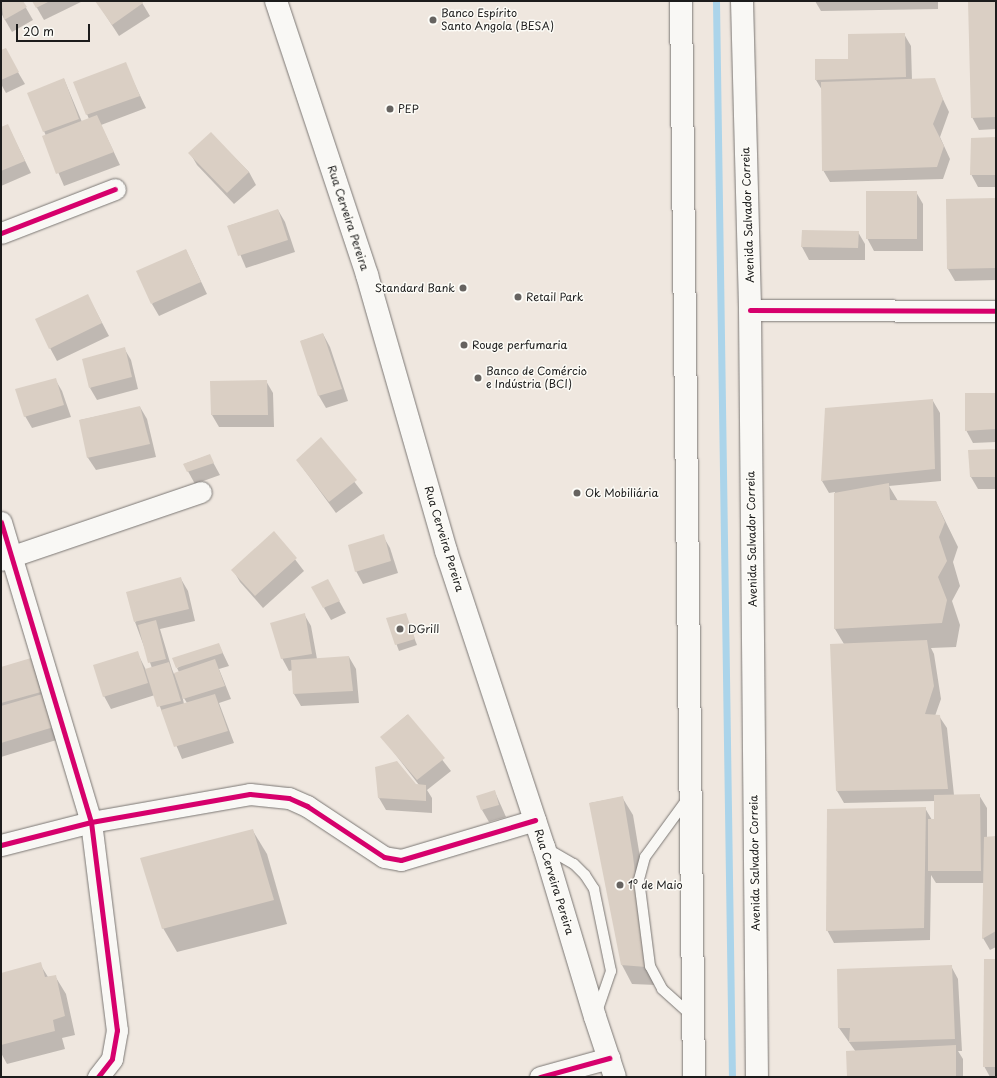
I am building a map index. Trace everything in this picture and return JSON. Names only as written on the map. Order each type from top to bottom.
[{"type":"main road","name":"Rua Cerveira Pereira","points":[[276,1],[367,275],[446,551],[544,847],[611,1071]]},
{"type":"main road","points":[[681,1],[694,1077]]},
{"type":"main road","name":"Avenida Salvador Correia","points":[[742,1],[750,310],[757,1077]]},
{"type":"street","points":[[1,233],[115,189]]},
{"type":"street","points":[[750,310],[996,311]]},
{"type":"street","points":[[6,559],[201,492]]},
{"type":"street","points":[[1,522],[6,559],[91,822],[118,1030],[112,1059],[98,1077]]},
{"type":"street","points":[[1,845],[91,822],[250,794],[289,798],[307,806],[384,858],[401,860],[535,820]]},
{"type":"street","points":[[540,1077],[611,1071]]},
{"type":"lane","points":[[690,795],[645,857],[639,880],[650,966],[662,989],[693,1017]]},
{"type":"lane","points":[[544,847],[574,864],[585,874],[594,889],[611,971],[606,992],[594,1017]]},
{"type":"building","points":[[1,1],[23,1],[27,7],[4,20]]},
{"type":"building","points":[[32,1],[50,1],[36,8]]},
{"type":"building","points":[[95,1],[142,1],[143,3],[112,25]]},
{"type":"building","points":[[968,1],[996,1],[996,117],[971,118]]},
{"type":"building","points":[[905,33],[906,77],[815,80],[815,59],[848,59],[848,34]]},
{"type":"building","points":[[6,48],[19,72],[1,80],[1,50]]},
{"type":"building","points":[[126,62],[140,96],[86,115],[73,82]]},
{"type":"building","points":[[64,78],[79,119],[43,132],[27,93]]},
{"type":"building","points":[[935,78],[943,99],[933,124],[944,146],[937,167],[822,171],[821,82]]},
{"type":"building","points":[[97,115],[114,152],[56,174],[42,136]]},
{"type":"building","points":[[8,124],[25,161],[1,171],[1,127]]},
{"type":"building","points":[[211,132],[249,172],[227,193],[188,153]]},
{"type":"building","points":[[996,137],[996,175],[970,175],[971,138]]},
{"type":"building","points":[[866,191],[917,191],[917,239],[866,239]]},
{"type":"building","points":[[996,198],[996,268],[947,269],[946,199]]},
{"type":"building","points":[[278,209],[288,240],[238,256],[227,226]]},
{"type":"building","points":[[802,230],[859,231],[858,248],[801,247]]},
{"type":"building","points":[[186,249],[201,282],[151,304],[136,271]]},
{"type":"building","points":[[88,294],[102,323],[49,349],[35,319]]},
{"type":"building","points":[[323,333],[342,389],[318,396],[300,341]]},
{"type":"building","points":[[125,347],[132,377],[89,388],[82,359]]},
{"type":"building","points":[[56,378],[64,405],[24,417],[15,389]]},
{"type":"building","points":[[267,380],[268,415],[211,415],[210,381]]},
{"type":"building","points":[[965,393],[996,393],[996,429],[965,431]]},
{"type":"building","points":[[933,399],[935,469],[821,481],[825,408]]},
{"type":"building","points":[[140,406],[150,444],[87,458],[79,420]]},
{"type":"building","points":[[321,437],[357,480],[329,502],[296,460]]},
{"type":"building","points":[[996,449],[996,477],[970,477],[968,450]]},
{"type":"building","points":[[210,454],[214,463],[187,472],[183,464]]},
{"type":"building","points":[[889,483],[890,500],[936,501],[945,522],[939,537],[947,561],[938,577],[947,600],[942,623],[834,629],[834,493]]},
{"type":"building","points":[[274,531],[297,558],[255,596],[231,570]]},
{"type":"building","points":[[384,534],[391,561],[355,572],[348,545]]},
{"type":"building","points":[[181,577],[189,609],[134,622],[126,592]]},
{"type":"building","points":[[328,579],[340,601],[323,608],[311,587]]},
{"type":"building","points":[[305,613],[312,654],[281,659],[270,623]]},
{"type":"building","name":"DGrill","points":[[406,613],[415,639],[395,645],[386,618]]},
{"type":"building","points":[[156,620],[166,659],[148,663],[138,625]]},
{"type":"building","points":[[927,640],[934,686],[925,714],[940,715],[948,789],[836,791],[830,644]]},
{"type":"building","points":[[219,643],[223,653],[176,668],[172,658]]},
{"type":"building","points":[[138,651],[148,683],[103,697],[93,665]]},
{"type":"building","points":[[349,656],[353,691],[293,694],[291,660]]},
{"type":"building","points":[[31,658],[41,692],[1,703],[1,667]]},
{"type":"building","points":[[215,659],[225,686],[183,699],[174,673]]},
{"type":"building","points":[[169,662],[181,701],[157,707],[145,669]]},
{"type":"building","points":[[46,693],[57,726],[1,743],[1,706]]},
{"type":"building","points":[[215,694],[228,731],[174,747],[161,710]]},
{"type":"building","points":[[408,714],[445,758],[417,780],[380,737]]},
{"type":"building","points":[[397,761],[416,784],[426,785],[426,801],[378,798],[375,767]]},
{"type":"building","points":[[495,790],[499,805],[481,810],[476,796]]},
{"type":"building","points":[[980,794],[981,871],[928,871],[928,819],[934,819],[934,795]]},
{"type":"building","name":"1º de Maio","points":[[623,796],[633,856],[646,967],[621,965],[589,803]]},
{"type":"building","points":[[926,807],[924,928],[826,931],[827,809]]},
{"type":"building","points":[[253,829],[274,900],[162,929],[140,858]]},
{"type":"building","points":[[996,836],[996,931],[982,939],[984,837]]},
{"type":"building","points":[[984,959],[996,959],[996,1067],[983,1067]]},
{"type":"building","points":[[41,962],[45,977],[56,975],[65,1016],[53,1020],[55,1031],[1,1045],[1,973]]},
{"type":"building","points":[[952,965],[955,1039],[849,1042],[850,1028],[838,1028],[837,969]]},
{"type":"building","points":[[956,1045],[956,1077],[847,1077],[846,1051]]},
{"type":"waterway","points":[[716,1],[732,1077]]},
{"type":"cycle path","points":[[1,233],[115,189]]},
{"type":"cycle path","points":[[750,310],[996,311]]},
{"type":"cycle path","points":[[1,522],[91,822],[117,1030],[112,1059],[98,1077]]},
{"type":"cycle path","points":[[1,845],[91,822],[250,794],[289,798],[307,806],[384,857],[401,860],[535,820]]},
{"type":"cycle path","points":[[540,1077],[609,1058]]},
{"type":"place","name":"Banco Espírito Santo Angola (BESA)","points":[[433,20]]},
{"type":"place","name":"PEP","points":[[390,109]]},
{"type":"place","name":"Standard Bank","points":[[463,288]]},
{"type":"place","name":"Retail Park","points":[[518,297]]},
{"type":"place","name":"Rouge perfumaria","points":[[464,345]]},
{"type":"place","name":"Banco de Comércio e Indústria (BCI)","points":[[478,378]]},
{"type":"place","name":"Ok Mobiliária","points":[[577,493]]},
{"type":"place","name":"DGrill","points":[[400,629]]},
{"type":"place","name":"1º de Maio","points":[[620,885]]}]
